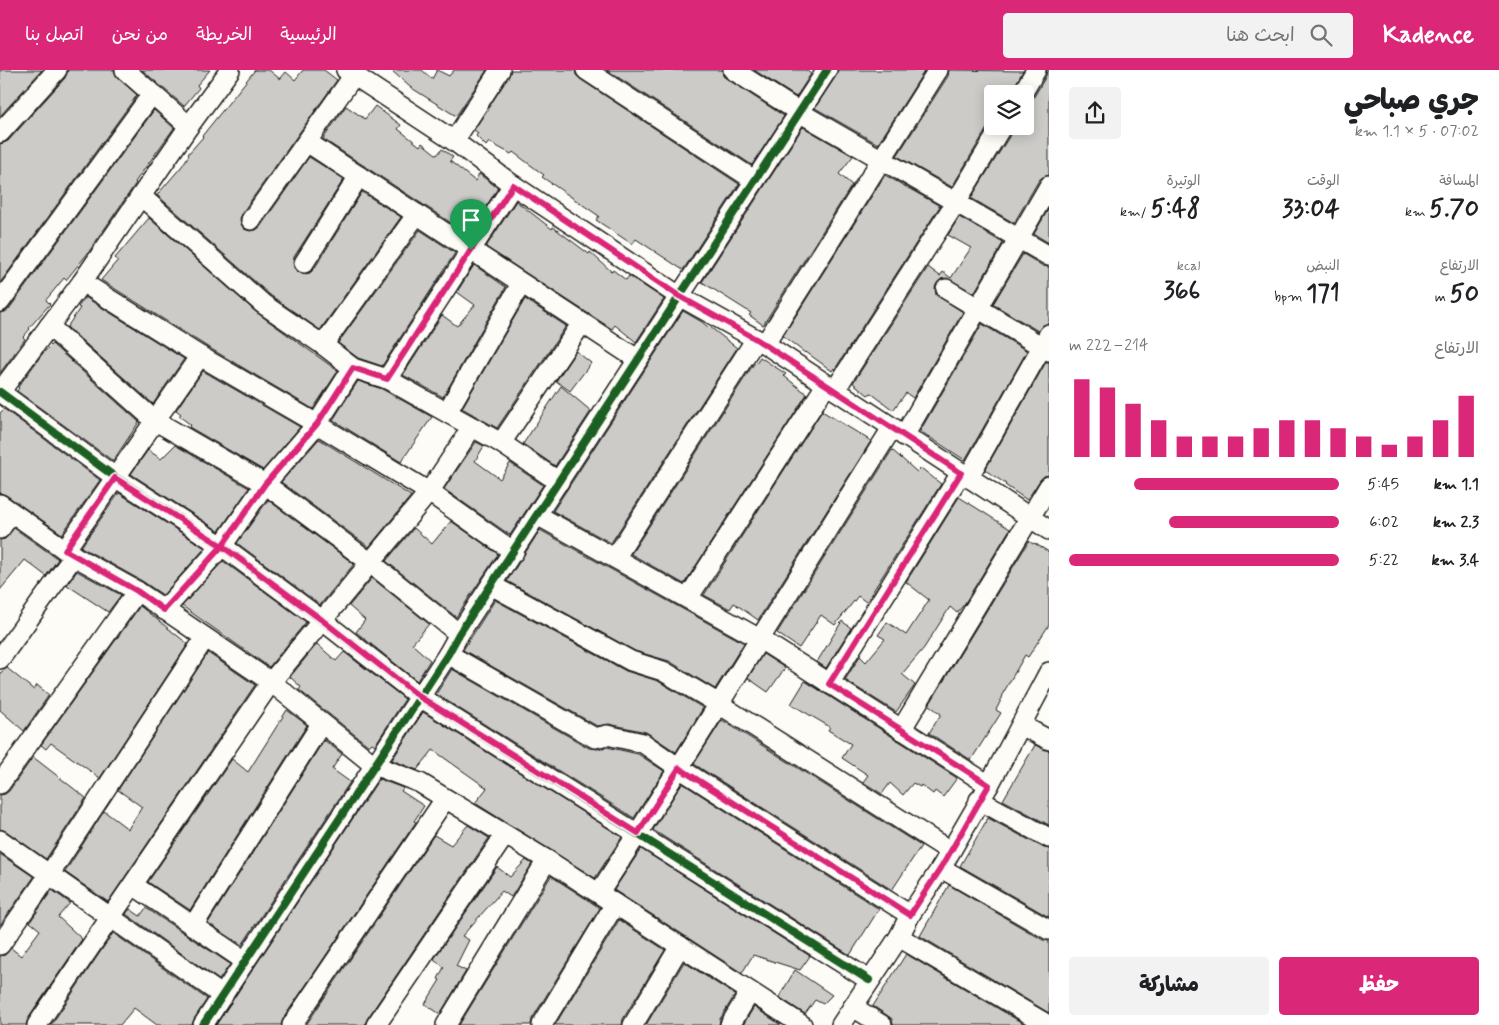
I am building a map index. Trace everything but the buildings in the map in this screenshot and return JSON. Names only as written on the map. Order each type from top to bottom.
[{"type":"street","points":[[0,133],[57,70]]},
{"type":"street","points":[[125,70],[188,126]]},
{"type":"street","points":[[230,70],[188,126],[82,282],[0,392],[115,478],[222,546],[322,620],[420,697],[869,980]]},
{"type":"street","points":[[454,141],[500,70]]},
{"type":"street","points":[[586,70],[754,180]]},
{"type":"street","points":[[733,70],[799,112],[1049,256]]},
{"type":"street","points":[[203,1025],[420,697],[637,359],[827,70]]},
{"type":"street","points":[[615,558],[882,160],[938,70]]},
{"type":"street","points":[[1027,85],[1036,70]]},
{"type":"street","points":[[251,220],[307,142],[350,73],[454,141],[513,185],[679,296],[760,341],[1049,530]]},
{"type":"street","points":[[0,302],[152,94]]},
{"type":"street","points":[[688,598],[956,202],[997,135]]},
{"type":"street","points":[[307,142],[637,359]]},
{"type":"street","points":[[304,263],[359,176]]},
{"type":"street","points":[[387,379],[513,185]]},
{"type":"street","points":[[599,893],[760,639],[978,308],[1049,186]]},
{"type":"street","points":[[140,196],[263,304],[353,368],[387,379],[447,412],[501,443],[559,482]]},
{"type":"street","points":[[323,345],[417,214]]},
{"type":"street","points":[[82,282],[200,356],[429,492],[514,552]]},
{"type":"street","points":[[447,412],[521,284]]},
{"type":"street","points":[[829,684],[965,476],[1047,344],[946,289]]},
{"type":"street","points":[[501,443],[582,323]]},
{"type":"street","points":[[49,326],[154,420],[265,484],[371,563],[459,634]]},
{"type":"street","points":[[0,659],[70,553],[115,478],[200,356]]},
{"type":"street","points":[[164,610],[222,546],[265,484],[317,424],[353,368]]},
{"type":"street","points":[[37,1025],[271,682],[429,492],[472,427]]},
{"type":"street","points":[[901,730],[1049,486]]},
{"type":"street","points":[[0,528],[6,508],[70,553],[137,591],[271,682],[374,765],[420,783],[547,860],[802,1025]]},
{"type":"street","points":[[537,515],[760,639],[901,730],[1049,838]]},
{"type":"street","points":[[491,585],[631,661],[663,671],[719,704],[950,851]]},
{"type":"street","points":[[0,784],[137,591]]},
{"type":"street","points":[[0,945],[49,875],[205,638]]},
{"type":"street","points":[[448,654],[595,738],[607,735],[643,743],[679,768],[910,915]]},
{"type":"street","points":[[842,1025],[941,868],[1049,672]]},
{"type":"street","points":[[192,926],[321,724]]},
{"type":"street","points":[[1020,725],[1049,740]]},
{"type":"street","points":[[292,1025],[445,799]]},
{"type":"street","points":[[376,1025],[505,835]]},
{"type":"street","points":[[0,840],[223,996]]},
{"type":"street","points":[[446,1025],[547,860]]},
{"type":"street","points":[[941,868],[1049,930]]},
{"type":"street","points":[[133,885],[245,961]]},
{"type":"street","points":[[542,1025],[615,904]]},
{"type":"street","points":[[899,937],[1048,1025]]},
{"type":"street","points":[[633,1025],[680,946]]},
{"type":"street","points":[[730,1025],[750,992]]},
{"type":"street","points":[[852,1007],[882,1025]]},
{"type":"cycle path","points":[[203,1025],[420,697],[459,634],[827,70]]},
{"type":"cycle path","points":[[0,392],[115,477],[222,546],[323,621],[420,697],[869,980]]},
{"type":"route","points":[[471,250],[387,379],[353,368],[317,424],[265,484],[222,546],[164,610],[137,591],[65,550],[115,478],[222,546],[322,620],[420,697],[638,833],[679,768],[910,915],[941,868],[989,785],[829,684],[961,473],[756,339],[679,296],[513,185],[471,250]]}]
